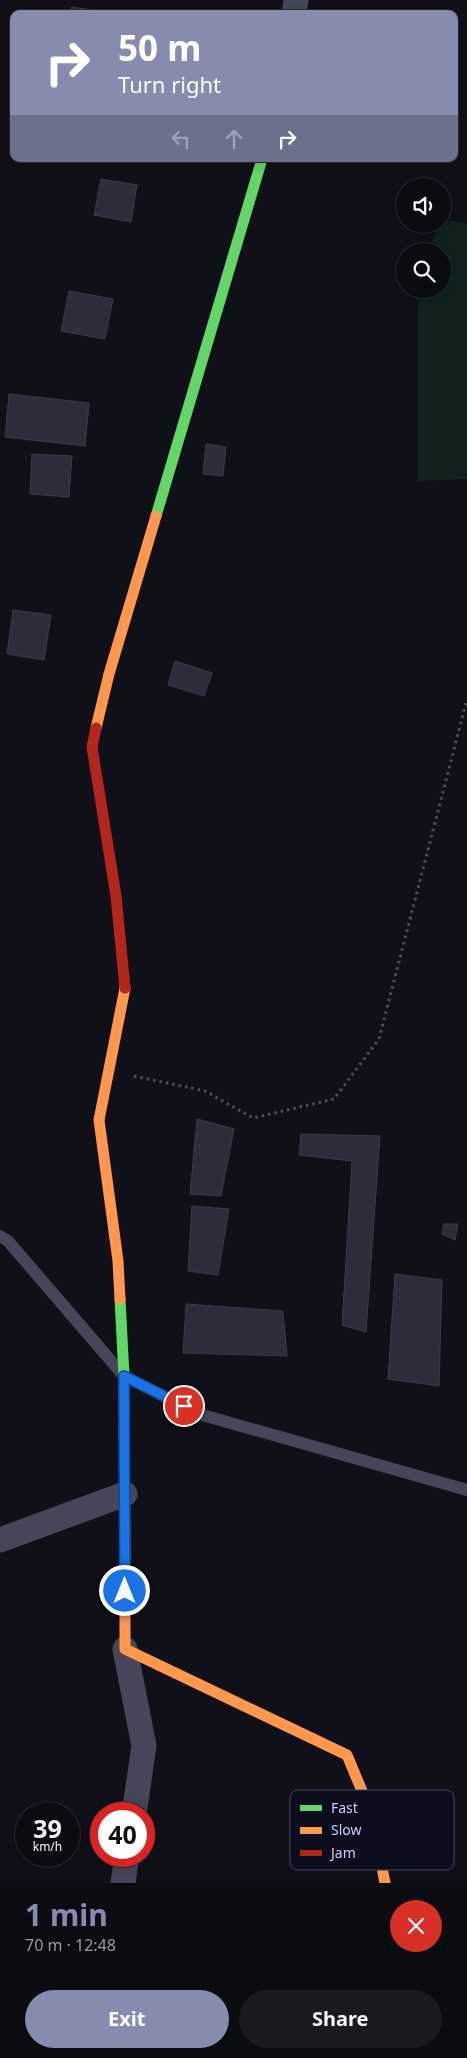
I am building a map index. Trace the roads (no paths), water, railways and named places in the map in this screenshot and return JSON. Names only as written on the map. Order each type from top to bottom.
[{"type":"street","points":[[136,1802],[144,1746],[125,1649],[124,1376],[118,1261],[99,1120],[125,990],[116,896],[92,747],[109,674],[261,162]]},
{"type":"street","points":[[0,1540],[125,1494]]},
{"type":"street","points":[[125,1649],[347,1755],[362,1790]]},
{"type":"street","points":[[123,1883],[125,1867]]},
{"type":"street","points":[[383,1870],[385,1883]]},
{"type":"lane","points":[[0,1236],[8,1241],[124,1376],[199,1414],[467,1490]]}]
